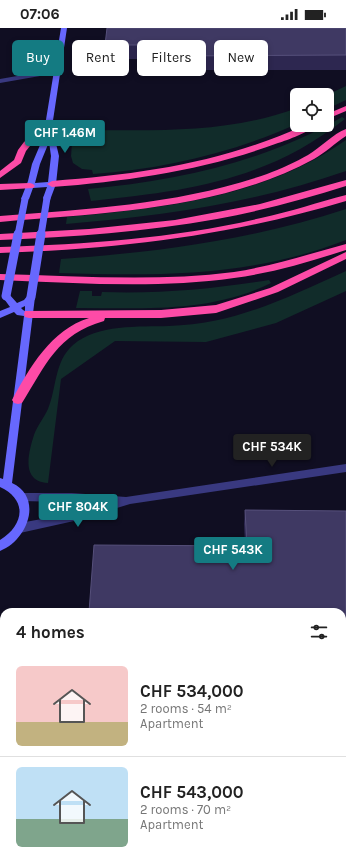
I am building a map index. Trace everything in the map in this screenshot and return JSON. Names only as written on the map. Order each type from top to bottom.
[{"type":"highway","points":[[334,114],[346,108]]},
{"type":"highway","points":[[0,175],[18,160],[22,150],[27,144],[49,125]]},
{"type":"highway","points":[[52,184],[103,181],[176,170],[251,150],[280,140],[297,132]]},
{"type":"highway","points":[[0,219],[159,203],[217,192],[258,180],[295,165],[323,149],[346,132]]},
{"type":"highway","points":[[0,237],[114,231],[191,221],[265,207],[346,183]]},
{"type":"highway","points":[[0,187],[30,186]]},
{"type":"highway","points":[[0,250],[76,247],[188,236],[289,215],[346,198]]},
{"type":"highway","points":[[0,277],[136,281],[188,279],[233,275],[275,268],[346,247]]},
{"type":"highway","points":[[29,314],[115,315],[188,312],[216,309],[274,290],[346,255]]},
{"type":"highway","points":[[18,400],[49,353],[68,332],[82,324],[115,315]]},
{"type":"main road","points":[[62,40],[64,28]]},
{"type":"main road","points":[[0,309],[5,302],[25,199],[36,164],[47,138],[57,76]]},
{"type":"main road","points":[[0,546],[14,536],[20,528],[25,515],[22,497],[15,490],[3,483],[18,400],[29,314],[47,198],[52,184],[55,156],[49,125]]},
{"type":"main road","points":[[30,186],[52,184]]},
{"type":"main road","points":[[6,296],[20,313],[29,314]]},
{"type":"main road","points":[[0,315],[27,302],[32,296]]},
{"type":"street","points":[[0,81],[29,76]]},
{"type":"street","points":[[20,528],[74,517],[130,500],[346,468]]},
{"type":"street","points":[[22,497],[72,497],[130,500]]},
{"type":"green space","points":[[346,86],[346,100],[334,106],[334,92]]},
{"type":"green space","points":[[290,110],[290,127],[248,143],[171,164],[119,172],[93,174],[92,170],[82,169],[73,163],[71,156],[73,130],[186,129],[242,123],[270,117]]},
{"type":"green space","points":[[342,117],[345,119],[334,127],[334,121]]},
{"type":"green space","points":[[326,132],[286,157],[255,170],[225,180],[160,193],[91,201],[88,189],[154,181],[187,175],[251,157],[313,133]]},
{"type":"green space","points":[[346,140],[346,171],[312,182],[277,192],[208,206],[137,217],[66,224],[67,217],[176,204],[212,197],[247,187],[281,175],[314,160]]},
{"type":"green space","points":[[346,209],[346,240],[311,252],[276,261],[205,272],[169,274],[59,273],[61,259],[134,253],[240,237],[311,220]]},
{"type":"green space","points":[[346,271],[346,291],[276,323],[206,342],[115,341],[61,379],[48,483],[39,481],[30,472],[29,458],[34,435],[51,401],[62,359],[73,345],[83,338],[94,333],[119,328],[193,324],[239,315],[281,300]]},
{"type":"green space","points":[[269,280],[271,283],[248,293],[224,300],[200,304],[151,308],[76,308],[80,291],[92,291],[92,296],[101,296],[102,292],[186,290]]},
{"type":"building","points":[[107,28],[346,28],[346,55],[268,55],[268,40],[214,40],[214,56],[206,56],[206,40],[137,40],[137,45],[129,45],[129,40],[106,40]]},
{"type":"building","points":[[245,510],[346,511],[346,608],[89,608],[94,545],[247,546]]}]
